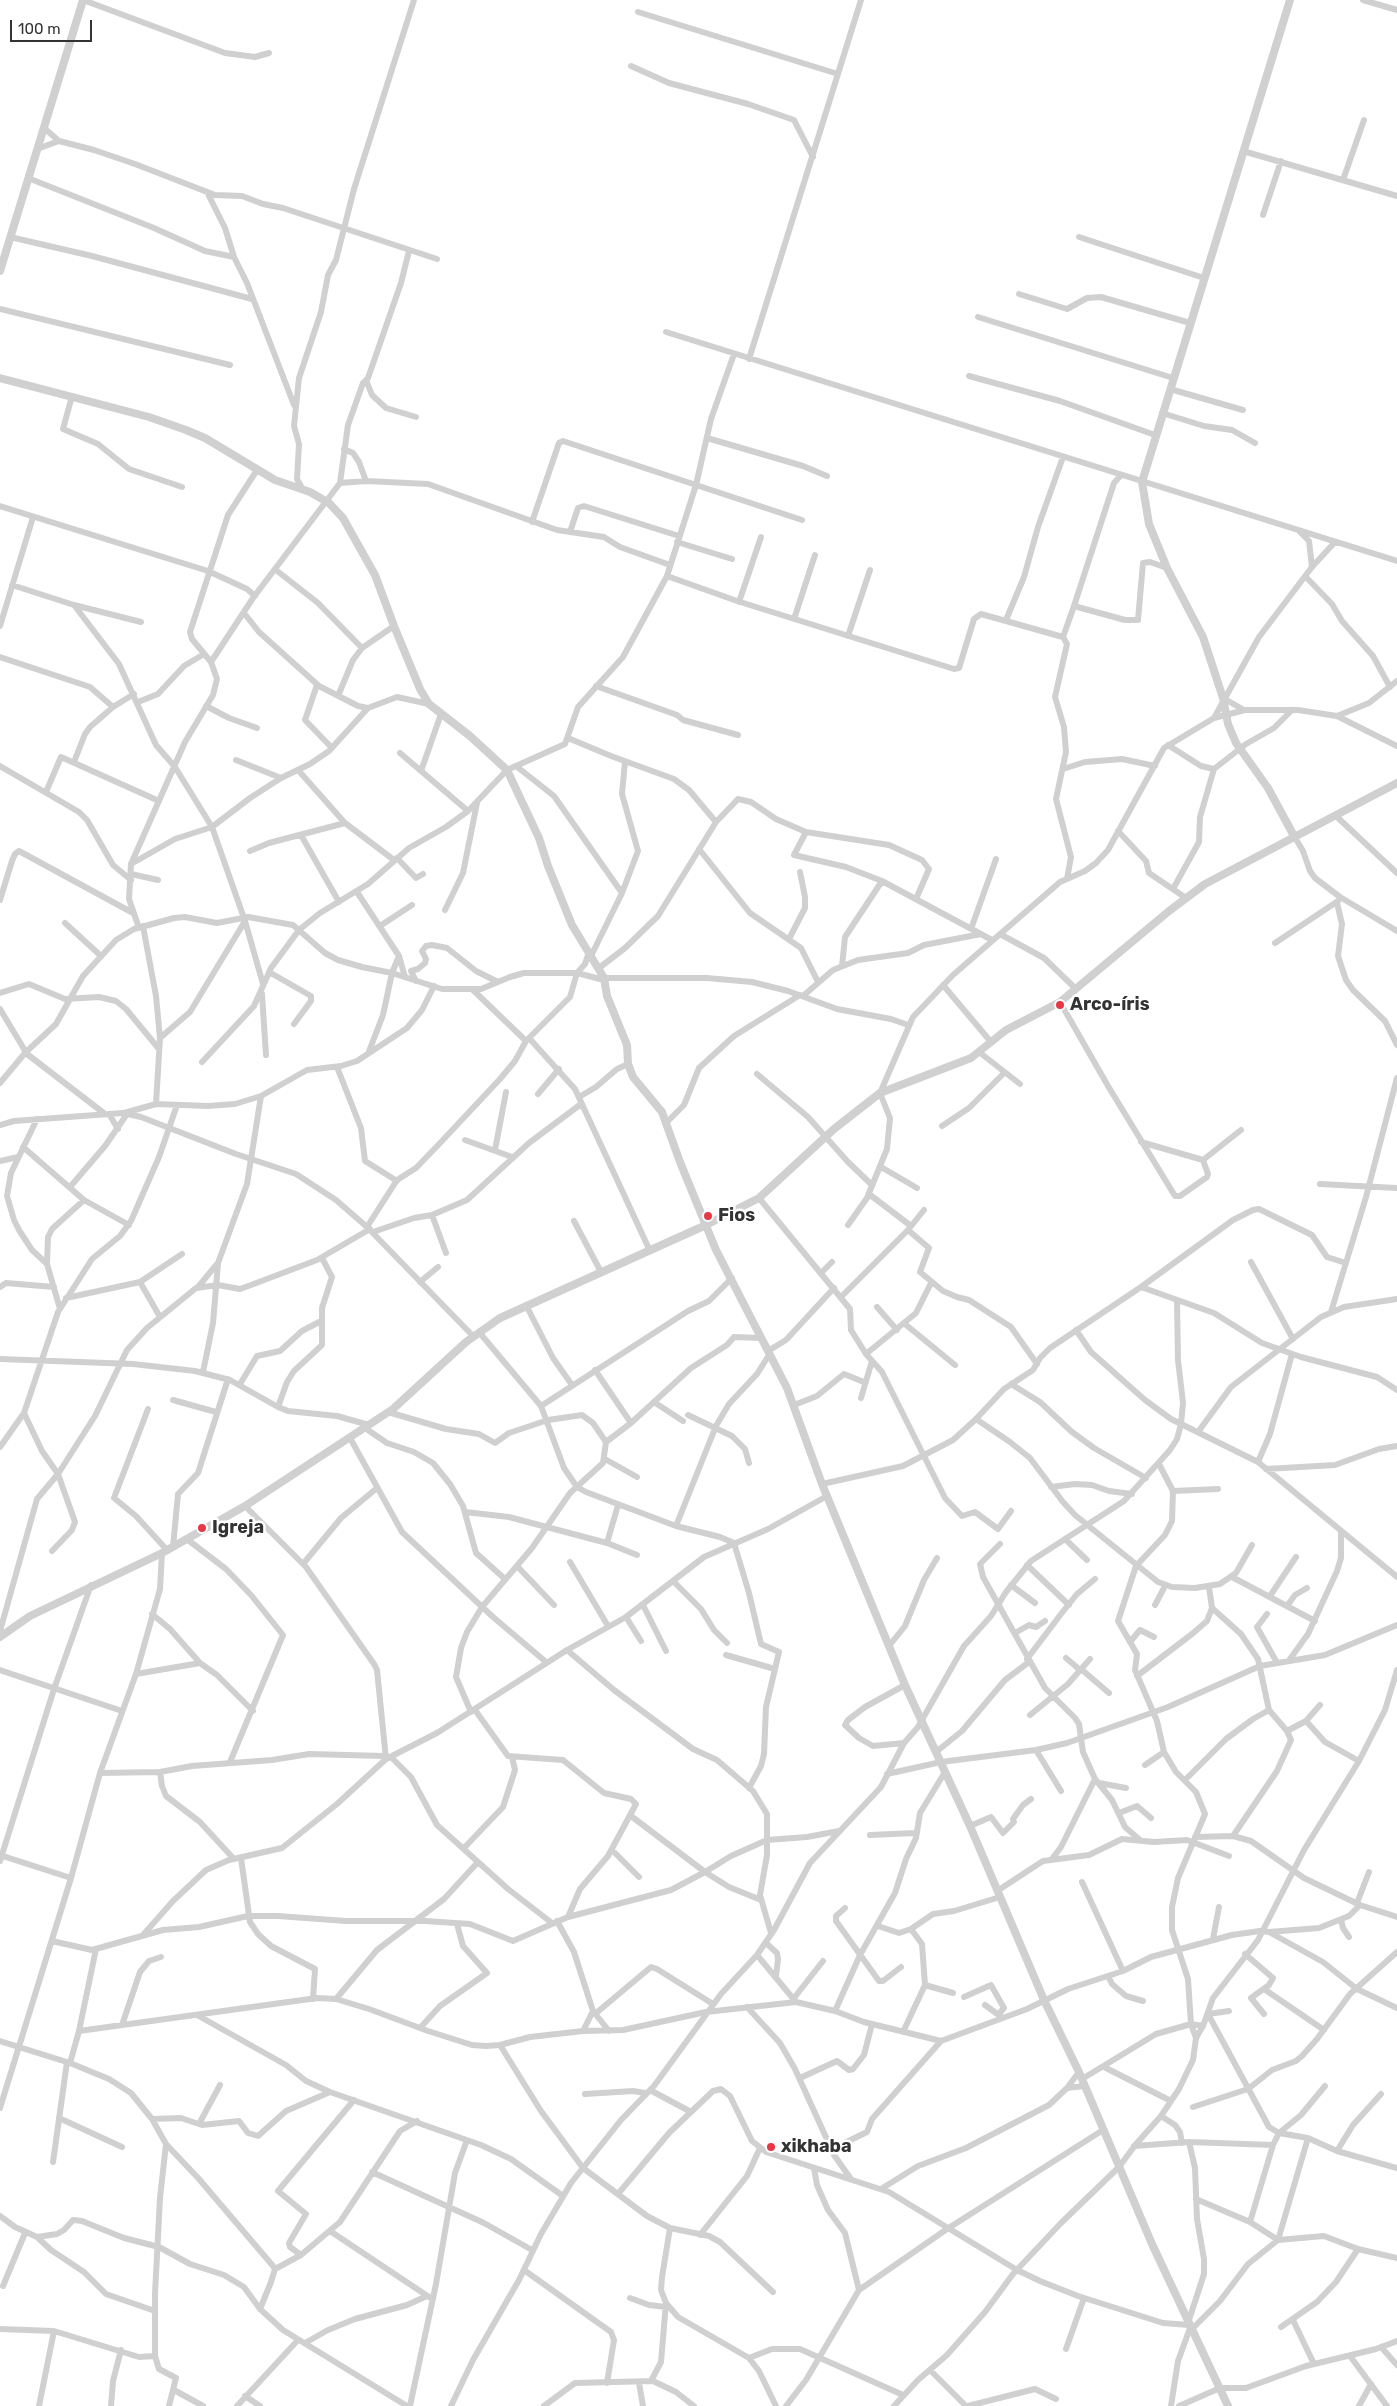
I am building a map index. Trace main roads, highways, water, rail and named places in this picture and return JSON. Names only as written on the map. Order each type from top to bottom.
[{"type":"place","name":"Arco-íris","points":[[1060,1005]]},
{"type":"place","name":"Fios","points":[[708,1216]]},
{"type":"place","name":"Igreja","points":[[202,1528]]},
{"type":"place","name":"xikhaba","points":[[771,2147]]}]
